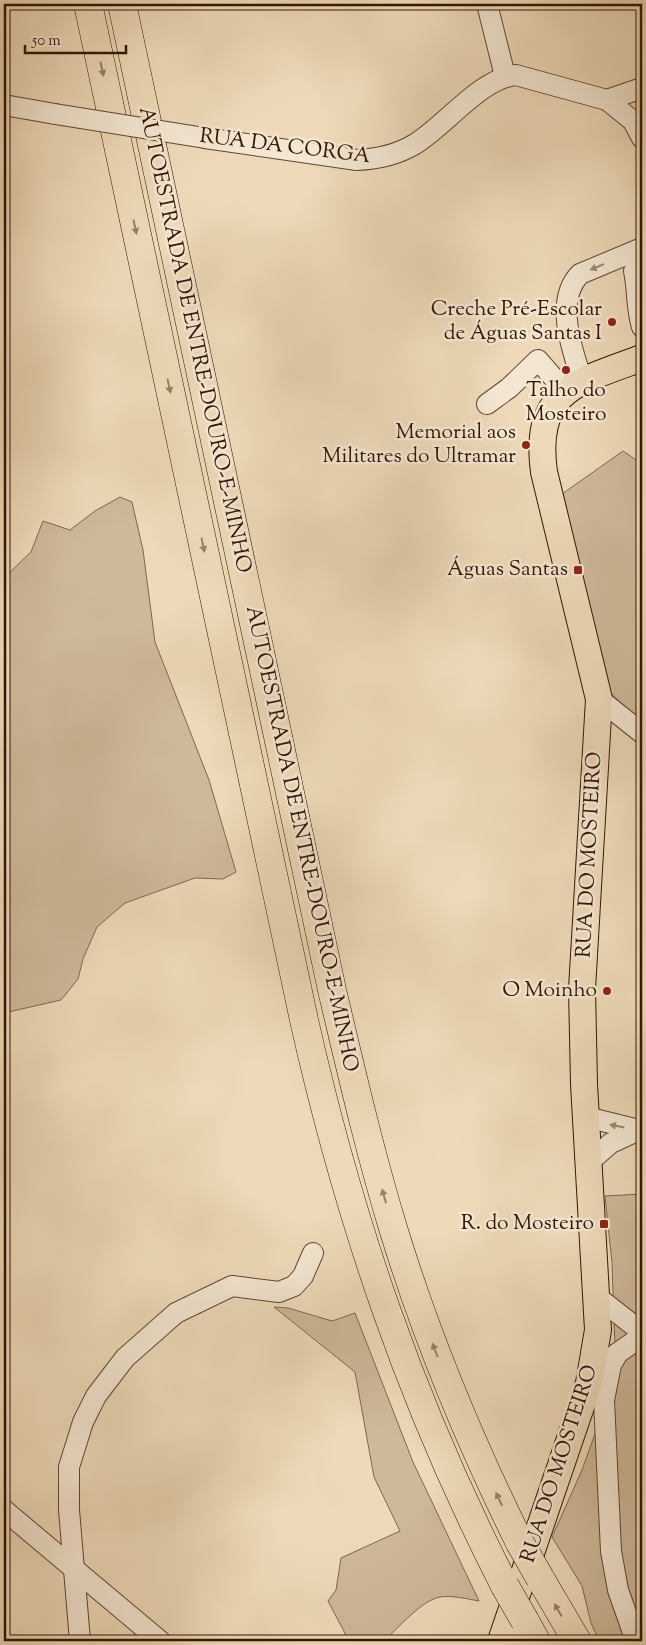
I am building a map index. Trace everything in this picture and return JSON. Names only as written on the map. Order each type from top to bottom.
[{"type":"highway","name":"AUTOESTRADA DE ENTRE-DOURO-E-MINHO","points":[[88,4],[304,1020],[332,1135],[359,1232],[400,1353],[446,1463],[505,1586],[531,1631]]},
{"type":"highway","name":"AUTOESTRADA DE ENTRE-DOURO-E-MINHO","points":[[122,4],[332,990],[366,1133],[393,1229],[428,1332],[473,1443],[520,1543],[577,1641]]},
{"type":"main road","points":[[575,384],[642,358]]},
{"type":"main road","name":"RUA DO MOSTEIRO","points":[[501,1641],[589,1383],[598,1330],[586,1117],[582,989],[599,699],[541,454],[546,419],[556,402],[575,384]]},
{"type":"street","points":[[487,4],[505,76],[516,75],[607,100],[634,121],[642,138]]},
{"type":"street","name":"RUA DA CORGA","points":[[4,105],[205,138],[356,160],[379,159],[416,144],[470,99],[505,76]]},
{"type":"street","points":[[607,100],[642,88]]},
{"type":"street","points":[[487,404],[509,388],[538,360],[559,384],[575,384],[567,318],[573,281],[580,274],[642,248]]},
{"type":"street","points":[[634,271],[638,292],[636,307],[642,327]]},
{"type":"street","points":[[599,699],[642,733]]},
{"type":"street","points":[[586,1117],[641,1130]]},
{"type":"street","points":[[589,1162],[612,1143],[641,1130]]},
{"type":"street","points":[[80,1641],[69,1510],[69,1467],[83,1422],[102,1388],[125,1358],[176,1313],[232,1286],[279,1292],[294,1286],[303,1276],[313,1253]]},
{"type":"street","points":[[596,1296],[640,1332]]},
{"type":"street","points":[[598,1330],[616,1339],[640,1332]]},
{"type":"street","points":[[589,1383],[607,1361],[640,1332]]},
{"type":"street","points":[[618,1352],[612,1365],[604,1400],[611,1550],[618,1590],[636,1641]]},
{"type":"street","points":[[4,1510],[160,1641]]},
{"type":"shaded area","points":[[623,451],[642,464],[642,722],[608,691],[562,494]]},
{"type":"shaded area","points":[[120,497],[132,502],[143,550],[155,642],[209,780],[236,872],[223,879],[195,878],[125,903],[97,927],[83,959],[78,979],[61,1000],[4,1013],[4,574],[7,575],[31,552],[43,521],[70,530],[95,511]]},
{"type":"shaded area","points":[[642,1194],[642,1641],[599,1641],[591,1623],[582,1586],[552,1537],[582,1470],[616,1375],[612,1263],[605,1196]]},
{"type":"shaded area","points":[[274,1307],[288,1308],[332,1321],[355,1313],[413,1462],[479,1601],[454,1597],[433,1599],[418,1609],[384,1641],[349,1641],[328,1601],[336,1590],[341,1558],[400,1531],[374,1477],[355,1372]]},
{"type":"place","name":"Creche Pré-Escolar de Águas Santas I","points":[[612,322]]},
{"type":"place","name":"Talho do Mosteiro","points":[[566,370]]},
{"type":"place","name":"Memorial aos Militares do Ultramar","points":[[526,445]]},
{"type":"place","name":"Águas Santas","points":[[578,570]]},
{"type":"place","name":"O Moinho","points":[[607,991]]},
{"type":"place","name":"R. do Mosteiro","points":[[604,1224]]}]
